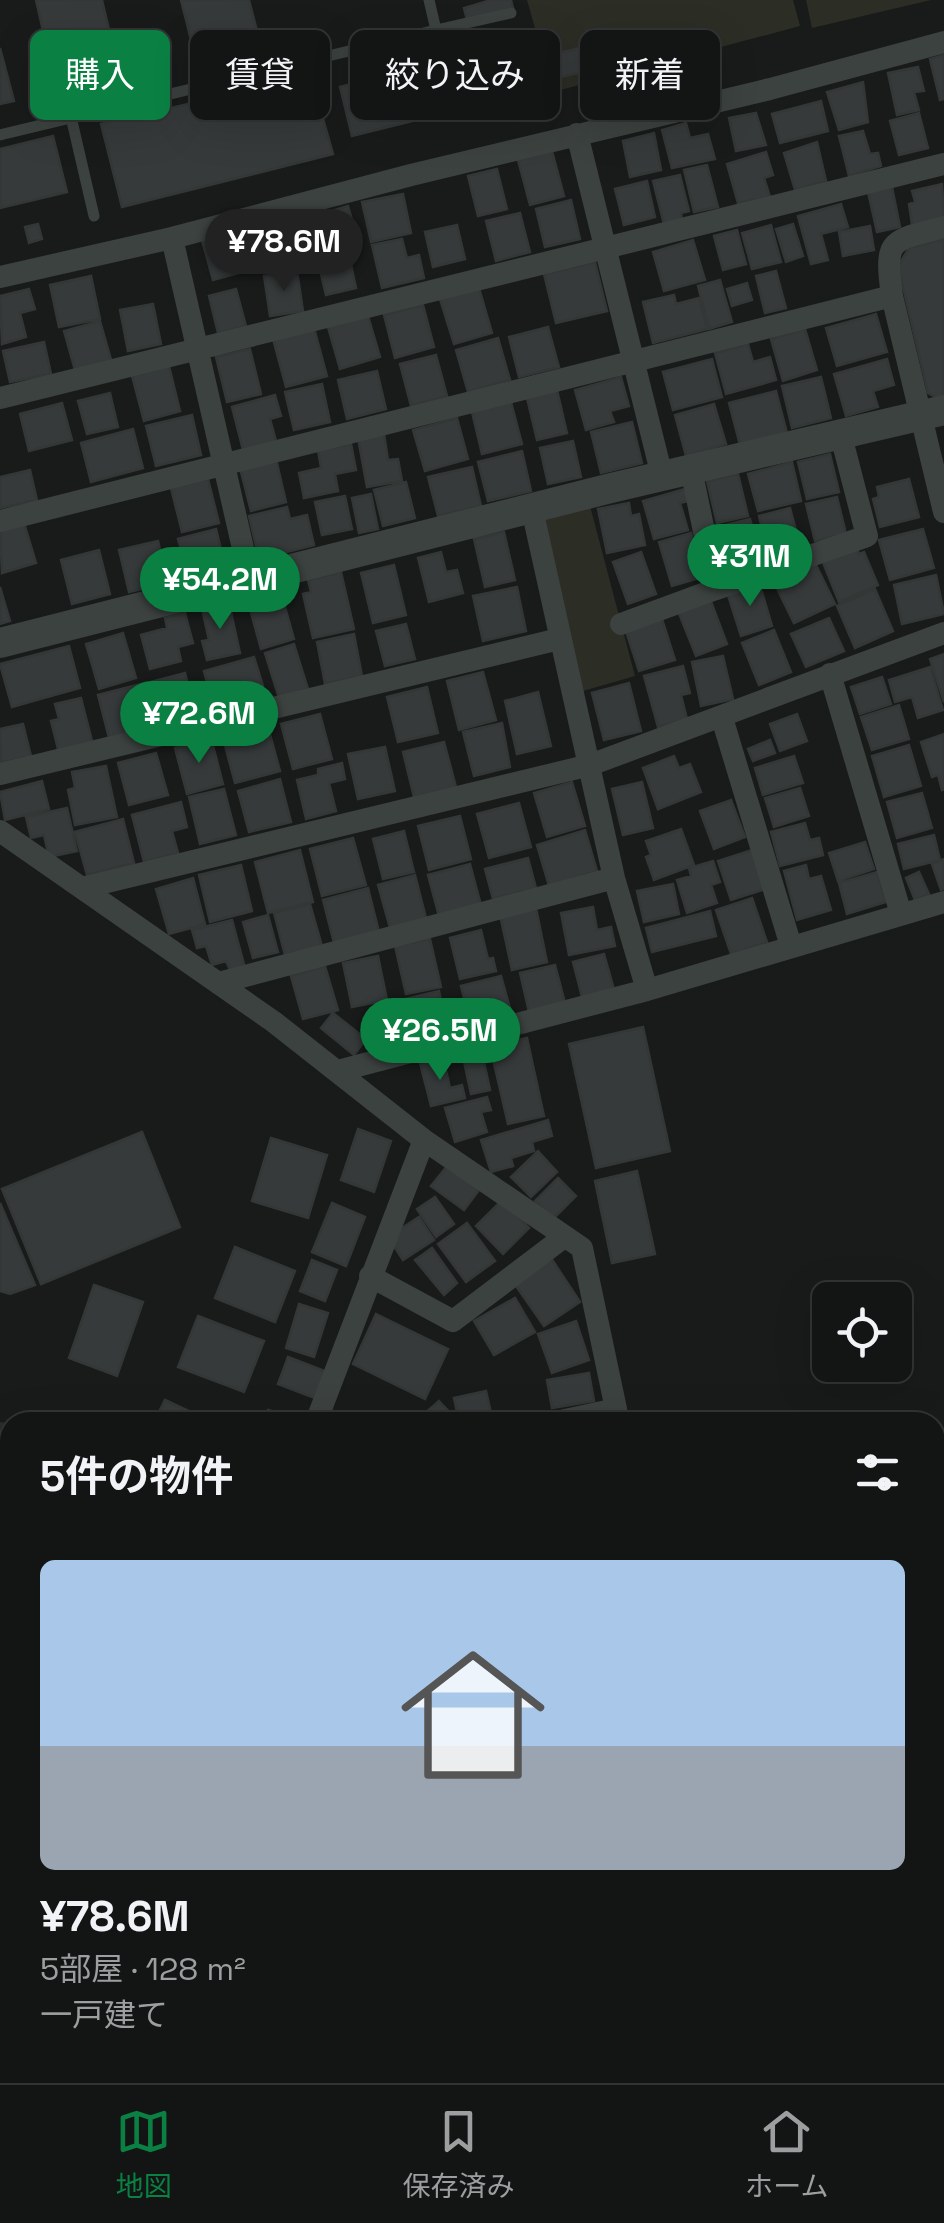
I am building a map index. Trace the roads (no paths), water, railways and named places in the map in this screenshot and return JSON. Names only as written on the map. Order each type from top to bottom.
[{"type":"street","points":[[0,277],[172,238],[944,42]]},
{"type":"street","points":[[577,134],[634,363],[716,589]]},
{"type":"street","points":[[0,398],[944,164]]},
{"type":"street","points":[[944,227],[904,238],[893,245],[887,261],[892,296],[932,412],[944,512]]},
{"type":"street","points":[[172,238],[250,579]]},
{"type":"street","points":[[0,522],[892,296]]},
{"type":"street","points":[[0,643],[676,472],[932,412]]},
{"type":"street","points":[[621,624],[867,536],[840,432]]},
{"type":"street","points":[[532,509],[614,878],[647,990]]},
{"type":"street","points":[[82,888],[590,765],[944,632]]},
{"type":"street","points":[[0,774],[559,639]]},
{"type":"street","points":[[830,674],[900,914]]},
{"type":"street","points":[[722,718],[791,946]]},
{"type":"street","points":[[0,831],[219,983],[424,1140],[582,1248],[616,1412]]},
{"type":"street","points":[[219,983],[614,878]]},
{"type":"street","points":[[338,1071],[647,990],[944,902]]},
{"type":"street","points":[[320,1412],[424,1140]]},
{"type":"street","points":[[370,1276],[453,1320],[564,1237]]},
{"type":"lane","points":[[428,0],[436,30],[511,14]]},
{"type":"lane","points":[[170,94],[350,51]]},
{"type":"lane","points":[[0,135],[60,120]]},
{"type":"lane","points":[[73,120],[94,216]]}]
